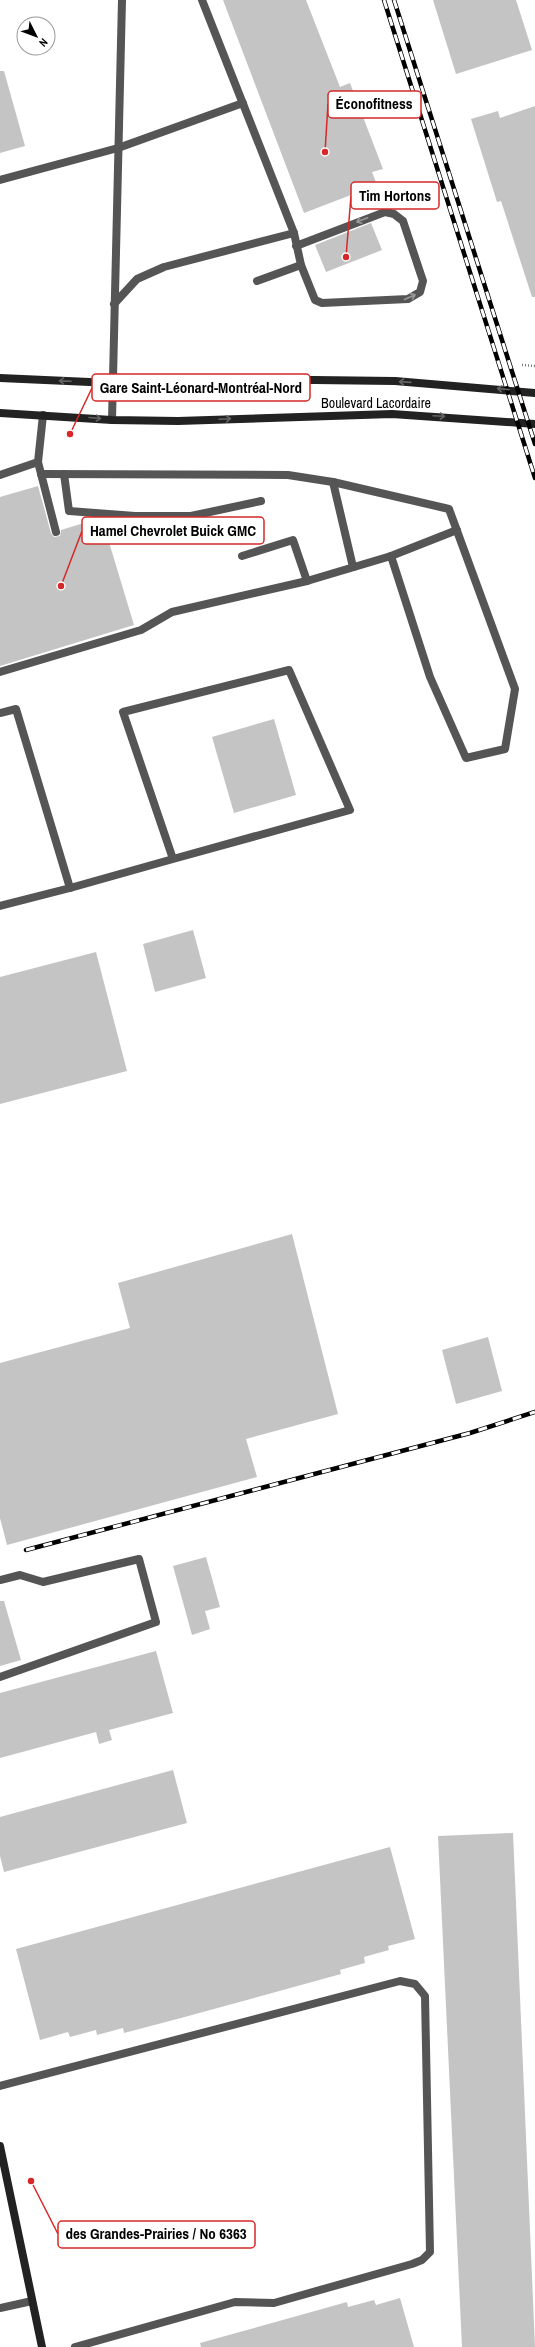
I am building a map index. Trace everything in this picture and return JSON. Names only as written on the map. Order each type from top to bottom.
[{"type":"main road","name":"Boulevard Lacordaire","points":[[0,378],[112,383],[242,379],[395,381],[535,393]]},
{"type":"main road","name":"Boulevard Lacordaire","points":[[0,413],[112,420],[178,421],[392,414],[535,424]]},
{"type":"main road","points":[[0,2146],[42,2347]]},
{"type":"lane","points":[[112,420],[122,0]]},
{"type":"lane","points":[[202,0],[294,233],[296,246],[301,265],[315,300],[322,303],[372,302],[408,299],[420,292],[423,281],[403,221],[394,214],[385,212],[296,246]]},
{"type":"lane","points":[[0,180],[118,148],[243,103]]},
{"type":"lane","points":[[114,304],[137,279],[164,268],[294,233]]},
{"type":"lane","points":[[257,282],[301,265]]},
{"type":"lane","points":[[43,415],[38,462],[56,532]]},
{"type":"lane","points":[[0,475],[38,462]]},
{"type":"lane","points":[[41,474],[288,474],[333,482],[449,508],[515,689],[505,749],[466,758],[430,677],[391,556]]},
{"type":"lane","points":[[64,474],[69,511],[135,516],[191,516],[261,501]]},
{"type":"lane","points":[[333,482],[354,567]]},
{"type":"lane","points":[[0,672],[141,630],[172,612],[307,581],[391,556],[457,530]]},
{"type":"lane","points":[[242,556],[293,540],[307,581]]},
{"type":"lane","points":[[0,906],[70,888],[350,810],[289,670],[123,712],[173,859]]},
{"type":"lane","points":[[0,713],[16,709],[70,888]]},
{"type":"lane","points":[[0,1580],[20,1575],[43,1582],[138,1559],[156,1622],[0,1677]]},
{"type":"lane","points":[[0,2086],[400,1981],[415,1984],[425,1996],[430,2252],[422,2260],[412,2264],[274,2303],[235,2302],[75,2347]]},
{"type":"lane","points":[[0,2308],[32,2301]]},
{"type":"path","points":[[522,365],[535,366]]},
{"type":"building","points":[[223,0],[306,0],[340,87],[350,83],[383,169],[372,172],[377,185],[304,213]]},
{"type":"building","points":[[433,0],[516,0],[532,50],[456,74]]},
{"type":"building","points":[[0,71],[4,71],[25,146],[0,153]]},
{"type":"building","points":[[535,106],[535,297],[532,297],[501,201],[497,202],[471,119],[498,111],[500,118]]},
{"type":"building","points":[[371,223],[382,250],[326,272],[315,245]]},
{"type":"building","points":[[38,486],[51,533],[54,537],[60,536],[61,530],[97,519],[102,519],[134,625],[0,666],[0,497]]},
{"type":"building","points":[[274,719],[296,795],[234,813],[212,737]]},
{"type":"building","points":[[193,930],[206,978],[155,992],[143,944]]},
{"type":"building","points":[[96,952],[127,1071],[0,1104],[0,977]]},
{"type":"building","points":[[292,1234],[338,1414],[246,1439],[257,1477],[7,1545],[0,1518],[0,1363],[130,1328],[118,1283]]},
{"type":"building","points":[[488,1337],[502,1391],[456,1404],[442,1350]]},
{"type":"building","points":[[206,1557],[220,1607],[205,1611],[210,1629],[192,1635],[173,1566]]},
{"type":"building","points":[[0,1601],[4,1601],[21,1660],[0,1666]]},
{"type":"building","points":[[156,1651],[173,1713],[109,1730],[112,1740],[99,1744],[96,1732],[0,1758],[0,1693]]},
{"type":"building","points":[[173,1770],[187,1823],[4,1872],[0,1856],[0,1817]]},
{"type":"building","points":[[513,1833],[535,2347],[462,2347],[438,1836]]},
{"type":"building","points":[[390,1847],[415,1939],[388,1946],[389,1950],[364,1957],[365,1963],[340,1970],[341,1974],[181,2018],[124,2033],[123,2028],[97,2035],[96,2030],[70,2037],[68,2032],[40,2040],[16,1949]]},
{"type":"building","points":[[400,2298],[414,2347],[201,2347],[200,2343],[347,2302],[348,2307],[374,2300],[376,2305]]},
{"type":"railway","points":[[384,0],[535,478]]},
{"type":"railway","points":[[394,0],[535,444]]},
{"type":"railway","points":[[26,1550],[470,1433],[535,1412]]},
{"type":"place","name":"Éconofitness","points":[[325,152]]},
{"type":"place","name":"Tim Hortons","points":[[346,257]]},
{"type":"place","name":"Gare Saint-Léonard-Montréal-Nord","points":[[70,434]]},
{"type":"place","name":"Hamel Chevrolet Buick GMC","points":[[61,586]]},
{"type":"place","name":"des Grandes-Prairies / No 6363","points":[[31,2181]]}]
